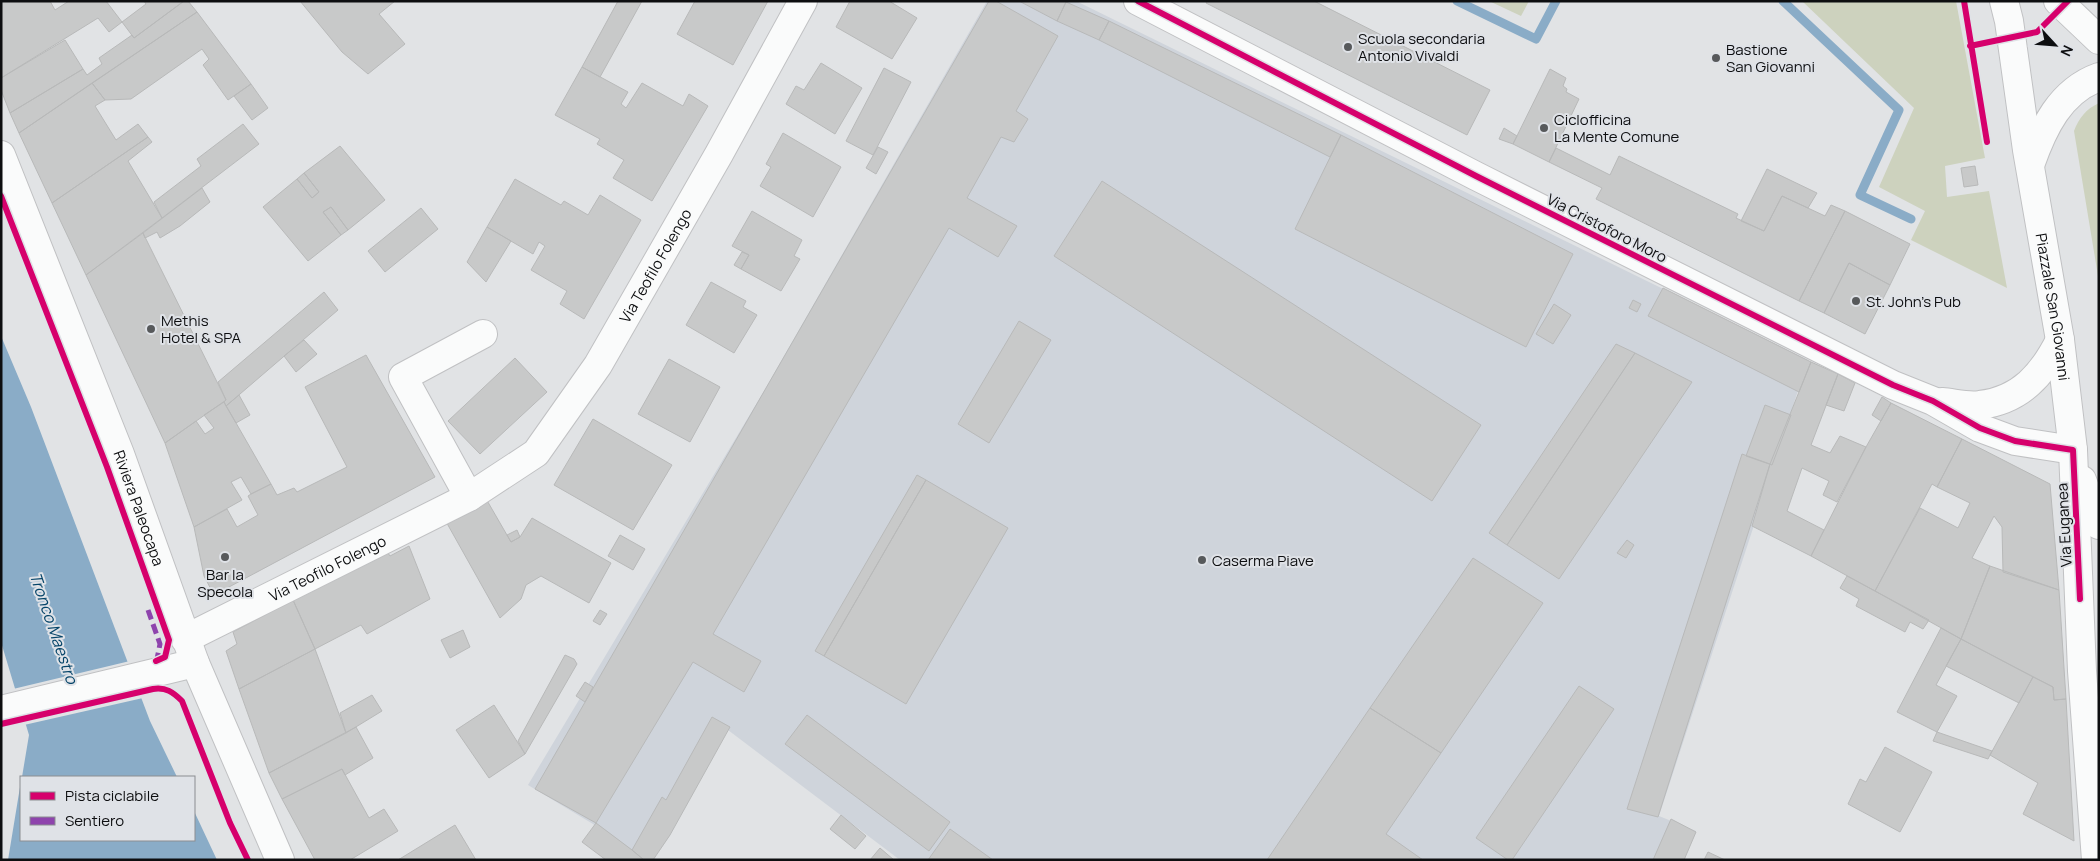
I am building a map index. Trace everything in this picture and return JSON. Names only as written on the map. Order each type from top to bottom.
[{"type":"street","name":"Via Teofilo Folengo","points":[[1,710],[149,675],[469,497],[536,452],[598,365],[719,154],[803,1]]},
{"type":"street","name":"Via Cristoforo Moro","points":[[1138,1],[1476,176],[1893,386],[1933,401],[1980,428],[2015,441],[2046,448],[2073,450]]},
{"type":"street","name":"Piazzale San Giovanni","points":[[2004,1],[2009,21],[2030,165],[2060,340],[2073,450]]},
{"type":"street","points":[[2058,1],[2099,40]]},
{"type":"street","points":[[2030,165],[2046,125],[2070,93],[2085,82],[2099,77]]},
{"type":"street","name":"Riviera Paleocapa","points":[[1,155],[120,454],[190,651],[280,860]]},
{"type":"street","points":[[469,497],[403,377],[483,334]]},
{"type":"street","name":"Via Cristoforo Moro","points":[[1933,401],[1978,405],[1997,402],[2025,388],[2047,366],[2060,340]]},
{"type":"street","points":[[2073,450],[2088,501],[2099,524]]},
{"type":"street","name":"Via Euganea","points":[[2073,450],[2082,671],[2096,860]]},
{"type":"shaded area","name":"Caserma Piave","points":[[987,1],[1076,1],[1808,360],[1659,816],[1696,831],[1684,860],[900,860],[728,730],[650,860],[641,860],[593,824],[528,785],[764,391]]},
{"type":"green space","points":[[1489,1],[1529,1],[1521,16]]},
{"type":"green space","points":[[1802,1],[1956,1],[1985,158],[1945,166],[1947,197],[1989,191],[2007,288],[1911,240],[1925,211],[1879,187],[1914,108]]},
{"type":"green space","points":[[2099,103],[2099,282],[2074,131],[2084,114]]},
{"type":"water","name":"Tronco Maestro","points":[[1,336],[31,407],[150,721],[177,776],[22,776],[29,735],[1,642]]},
{"type":"water","points":[[20,787],[20,841],[195,841],[195,813],[217,860],[8,860]]},
{"type":"pier","points":[[130,661],[143,698],[24,725],[13,689]]},
{"type":"building","points":[[1,1],[50,1],[55,10],[69,1],[106,1],[122,22],[109,32],[98,18],[1,78]]},
{"type":"building","points":[[144,1],[184,1],[134,38],[122,22],[146,4]]},
{"type":"building","points":[[184,1],[188,1],[197,12],[19,133],[10,113],[83,69],[87,75],[102,64],[99,58],[132,35],[134,38]]},
{"type":"building","points":[[300,1],[395,1],[379,14],[405,44],[368,74],[342,52]]},
{"type":"building","points":[[618,1],[642,1],[600,77],[582,67]]},
{"type":"building","points":[[695,1],[768,1],[733,65],[677,34]]},
{"type":"building","points":[[850,1],[889,1],[917,18],[892,59],[836,27]]},
{"type":"building","points":[[989,1],[996,1],[1058,36],[1016,111],[1028,119],[1014,142],[1001,137],[967,198],[1017,226],[998,257],[949,228],[713,634],[761,661],[744,692],[693,662],[596,823],[535,789]]},
{"type":"building","points":[[1019,1],[1066,1],[1066,2],[1057,21]]},
{"type":"building","name":"Scuola secondaria Antonio Vivaldi","points":[[1207,1],[1314,1],[1490,90],[1467,135],[1206,3]]},
{"type":"building","points":[[1066,2],[1109,21],[1099,40],[1057,21]]},
{"type":"building","points":[[197,12],[251,84],[228,100],[203,65],[209,59],[202,49],[131,99],[105,100],[92,83]]},
{"type":"building","points":[[1109,21],[1341,135],[1330,157],[1099,40]]},
{"type":"building","points":[[65,40],[83,69],[10,113],[1,90],[1,78]]},
{"type":"building","points":[[821,63],[862,88],[835,134],[786,104],[796,86],[804,90]]},
{"type":"building","points":[[582,67],[628,92],[621,104],[626,108],[642,83],[683,106],[689,94],[708,106],[652,201],[613,178],[624,160],[597,144],[600,139],[555,115]]},
{"type":"building","points":[[884,68],[911,82],[873,155],[846,141]]},
{"type":"building","points":[[1550,69],[1566,78],[1563,86],[1567,89],[1566,92],[1579,99],[1549,162],[1513,144]]},
{"type":"building","points":[[92,83],[105,100],[95,106],[116,140],[138,124],[148,137],[52,203],[19,133]]},
{"type":"building","points":[[251,84],[268,108],[252,120],[234,96]]},
{"type":"building","points":[[243,124],[259,144],[162,218],[154,202],[201,166],[197,159]]},
{"type":"building","points":[[1504,128],[1517,136],[1513,144],[1499,139]]},
{"type":"building","points":[[783,133],[841,167],[813,217],[760,186],[771,167],[766,164]]},
{"type":"building","points":[[1341,135],[1573,254],[1526,347],[1295,229]]},
{"type":"building","points":[[148,137],[152,142],[128,161],[162,218],[86,275],[52,203]]},
{"type":"building","points":[[340,146],[385,200],[348,230],[331,207],[323,212],[341,235],[308,261],[263,207],[297,179],[312,198],[319,192],[304,173]]},
{"type":"building","points":[[878,147],[888,152],[876,174],[866,168]]},
{"type":"building","points":[[1556,148],[1610,175],[1619,156],[1738,214],[1736,218],[1764,231],[1782,196],[1825,216],[1831,205],[1845,211],[1799,301],[1596,199],[1602,188],[1549,162]]},
{"type":"building","points":[[1975,166],[1978,185],[1964,187],[1961,168]]},
{"type":"building","points":[[1767,169],[1817,193],[1808,208],[1782,196],[1764,231],[1741,221]]},
{"type":"building","points":[[304,173],[319,192],[312,198],[297,179]]},
{"type":"building","points":[[515,179],[561,205],[564,201],[588,215],[600,195],[641,220],[584,319],[560,304],[567,291],[531,270],[545,246],[539,242],[533,254],[487,227]]},
{"type":"building","points":[[1102,181],[1481,425],[1432,501],[1054,256]]},
{"type":"building","points":[[202,188],[210,202],[180,226],[160,238],[157,232],[145,238],[143,233]]},
{"type":"building","points":[[331,207],[348,230],[341,235],[323,212]]},
{"type":"building","points":[[421,208],[438,229],[385,272],[368,251]]},
{"type":"building","points":[[752,211],[802,240],[794,256],[800,259],[781,291],[741,269],[749,255],[732,246]]},
{"type":"building","points":[[1845,211],[1910,244],[1890,285],[1849,263],[1824,313],[1799,301]]},
{"type":"building","points":[[487,227],[511,241],[486,282],[467,262]]},
{"type":"building","name":"Methis Hotel & SPA","points":[[143,233],[226,400],[165,443],[86,275]]},
{"type":"building","points":[[742,252],[749,255],[741,269],[734,265]]},
{"type":"building","points":[[1849,263],[1890,285],[1865,334],[1824,313]]},
{"type":"building","points":[[711,282],[746,301],[743,307],[757,315],[734,353],[686,325]]},
{"type":"building","points":[[1663,288],[1811,362],[1799,392],[1648,316]]},
{"type":"building","points":[[324,292],[338,310],[226,406],[224,402],[226,400],[218,382]]},
{"type":"building","points":[[1633,300],[1641,304],[1637,312],[1629,308]]},
{"type":"building","points":[[1554,304],[1571,315],[1553,344],[1536,334]]},
{"type":"building","points":[[1019,321],[1051,340],[989,443],[958,424]]},
{"type":"building","points":[[304,340],[317,354],[296,372],[284,356]]},
{"type":"building","points":[[1616,344],[1635,353],[1507,545],[1489,533]]},
{"type":"building","points":[[1635,353],[1692,382],[1559,579],[1507,545]]},
{"type":"building","points":[[366,355],[435,477],[214,595],[204,576],[194,527],[227,509],[237,527],[258,515],[248,496],[251,494],[271,484],[277,495],[294,488],[297,492],[347,467],[305,387]]},
{"type":"building","points":[[515,358],[547,392],[480,454],[448,421]]},
{"type":"building","points":[[669,359],[720,387],[690,442],[638,414]]},
{"type":"building","points":[[1811,362],[1838,374],[1811,445],[1830,453],[1840,436],[1866,447],[1837,502],[1823,495],[1829,481],[1802,468],[1787,511],[1824,530],[1811,556],[1752,526],[1770,464]]},
{"type":"building","points":[[1838,374],[1855,383],[1844,411],[1826,405]]},
{"type":"building","points":[[239,395],[250,415],[236,423],[226,406]]},
{"type":"building","points":[[1882,397],[1891,403],[1881,421],[1872,415]]},
{"type":"building","points":[[224,402],[271,484],[251,494],[241,477],[231,482],[242,500],[194,527],[165,443],[196,421],[205,434],[214,428],[204,415]]},
{"type":"building","points":[[1891,403],[1962,439],[1937,487],[1932,484],[1875,591],[1811,556],[1866,447]]},
{"type":"building","points":[[1765,405],[1791,415],[1772,465],[1746,456]]},
{"type":"building","points":[[593,419],[672,465],[633,530],[554,485]]},
{"type":"building","points":[[1962,439],[2050,484],[2059,590],[2003,572],[2002,527],[1994,516],[1972,558],[1990,566],[1961,639],[1875,591],[1920,508],[1958,528],[1970,503],[1937,487]]},
{"type":"building","points":[[1742,454],[1770,464],[1658,817],[1627,809]]},
{"type":"building","points":[[917,475],[926,480],[824,656],[815,651]]},
{"type":"building","points":[[926,480],[1008,528],[906,704],[824,656]]},
{"type":"building","points":[[485,497],[511,542],[520,537],[532,518],[611,563],[589,603],[541,576],[526,585],[521,599],[500,618],[444,518]]},
{"type":"building","points":[[517,530],[520,537],[511,542],[507,535]]},
{"type":"building","points":[[620,535],[645,549],[633,570],[608,556]]},
{"type":"building","points":[[1627,540],[1634,545],[1626,558],[1617,553]]},
{"type":"building","points":[[409,546],[430,599],[367,634],[361,625],[315,649],[293,600],[386,550],[390,556]]},
{"type":"building","points":[[1473,558],[1543,603],[1441,753],[1370,708]]},
{"type":"building","points":[[1990,566],[2059,590],[2066,699],[2054,700],[2053,687],[1961,639]]},
{"type":"building","points":[[1847,576],[1929,620],[1923,629],[1910,622],[1905,632],[1856,606],[1859,599],[1840,588]]},
{"type":"building","points":[[293,600],[315,649],[239,689],[226,651],[237,644],[233,632]]},
{"type":"building","points":[[600,610],[607,614],[600,625],[593,621]]},
{"type":"building","points":[[1941,628],[1961,639],[1936,685],[1957,696],[1937,732],[1897,712]]},
{"type":"building","points":[[463,630],[470,647],[450,658],[441,640]]},
{"type":"building","points":[[1961,639],[2033,677],[2019,703],[1946,666]]},
{"type":"building","points":[[315,649],[346,733],[269,773],[239,689]]},
{"type":"building","points":[[565,655],[574,659],[577,664],[525,754],[518,741]]},
{"type":"building","points":[[2033,677],[2053,687],[2054,700],[2066,699],[2074,841],[2023,814],[2038,783],[1990,755]]},
{"type":"building","points":[[585,682],[593,687],[585,702],[576,696]]},
{"type":"building","points":[[1579,686],[1614,709],[1512,860],[1508,860],[1476,838]]},
{"type":"building","points":[[372,695],[382,711],[346,733],[340,713]]},
{"type":"building","points":[[494,705],[525,754],[489,778],[456,730]]},
{"type":"building","points":[[1370,708],[1441,753],[1386,834],[1423,860],[1267,860]]},
{"type":"building","points":[[807,715],[950,822],[929,851],[785,744]]},
{"type":"building","points":[[712,717],[730,727],[670,835],[653,860],[644,860],[632,850],[662,797],[666,800]]},
{"type":"building","points":[[356,727],[373,758],[345,775],[342,769],[282,799],[269,773]]},
{"type":"building","points":[[1937,732],[1992,751],[1988,759],[1933,741]]},
{"type":"building","points":[[1885,747],[1932,772],[1900,832],[1848,804],[1860,779],[1866,782]]},
{"type":"building","points":[[342,769],[369,818],[384,809],[398,831],[350,860],[315,860],[282,799]]},
{"type":"building","points":[[841,815],[866,836],[855,849],[830,829]]},
{"type":"building","points":[[1671,819],[1696,832],[1684,860],[1653,860]]},
{"type":"building","points":[[596,823],[644,860],[606,860],[582,842]]},
{"type":"building","points":[[455,825],[476,860],[398,860]]},
{"type":"building","points":[[950,829],[993,860],[928,860]]},
{"type":"building","points":[[880,848],[894,860],[870,860]]},
{"type":"building","points":[[1708,852],[1725,860],[1704,860]]},
{"type":"waterway","points":[[1457,1],[1536,39],[1556,1]]},
{"type":"waterway","points":[[1783,1],[1899,110],[1860,195],[1911,219]]},
{"type":"marked path","points":[[148,610],[160,644],[157,659]]},
{"type":"cycle path","points":[[1138,1],[1476,176],[1893,385],[1933,401],[1980,428],[2015,441],[2073,450],[2080,599]]},
{"type":"cycle path","points":[[1964,1],[1987,142]]},
{"type":"cycle path","points":[[1970,46],[2037,32],[2068,1]]},
{"type":"cycle path","points":[[1,196],[107,467],[169,640],[165,657],[156,661]]},
{"type":"cycle path","points":[[1,724],[153,689],[169,691],[182,701],[230,823],[248,860]]},
{"type":"place","name":"Scuola secondaria Antonio Vivaldi","points":[[1348,47]]},
{"type":"place","name":"Bastione San Giovanni","points":[[1716,58]]},
{"type":"place","name":"Ciclofficina La Mente Comune","points":[[1544,128]]},
{"type":"place","name":"St. John's Pub","points":[[1856,301]]},
{"type":"place","name":"Methis Hotel & SPA","points":[[151,329]]},
{"type":"place","name":"Bar la Specola","points":[[225,557]]},
{"type":"place","name":"Caserma Piave","points":[[1202,560]]}]
